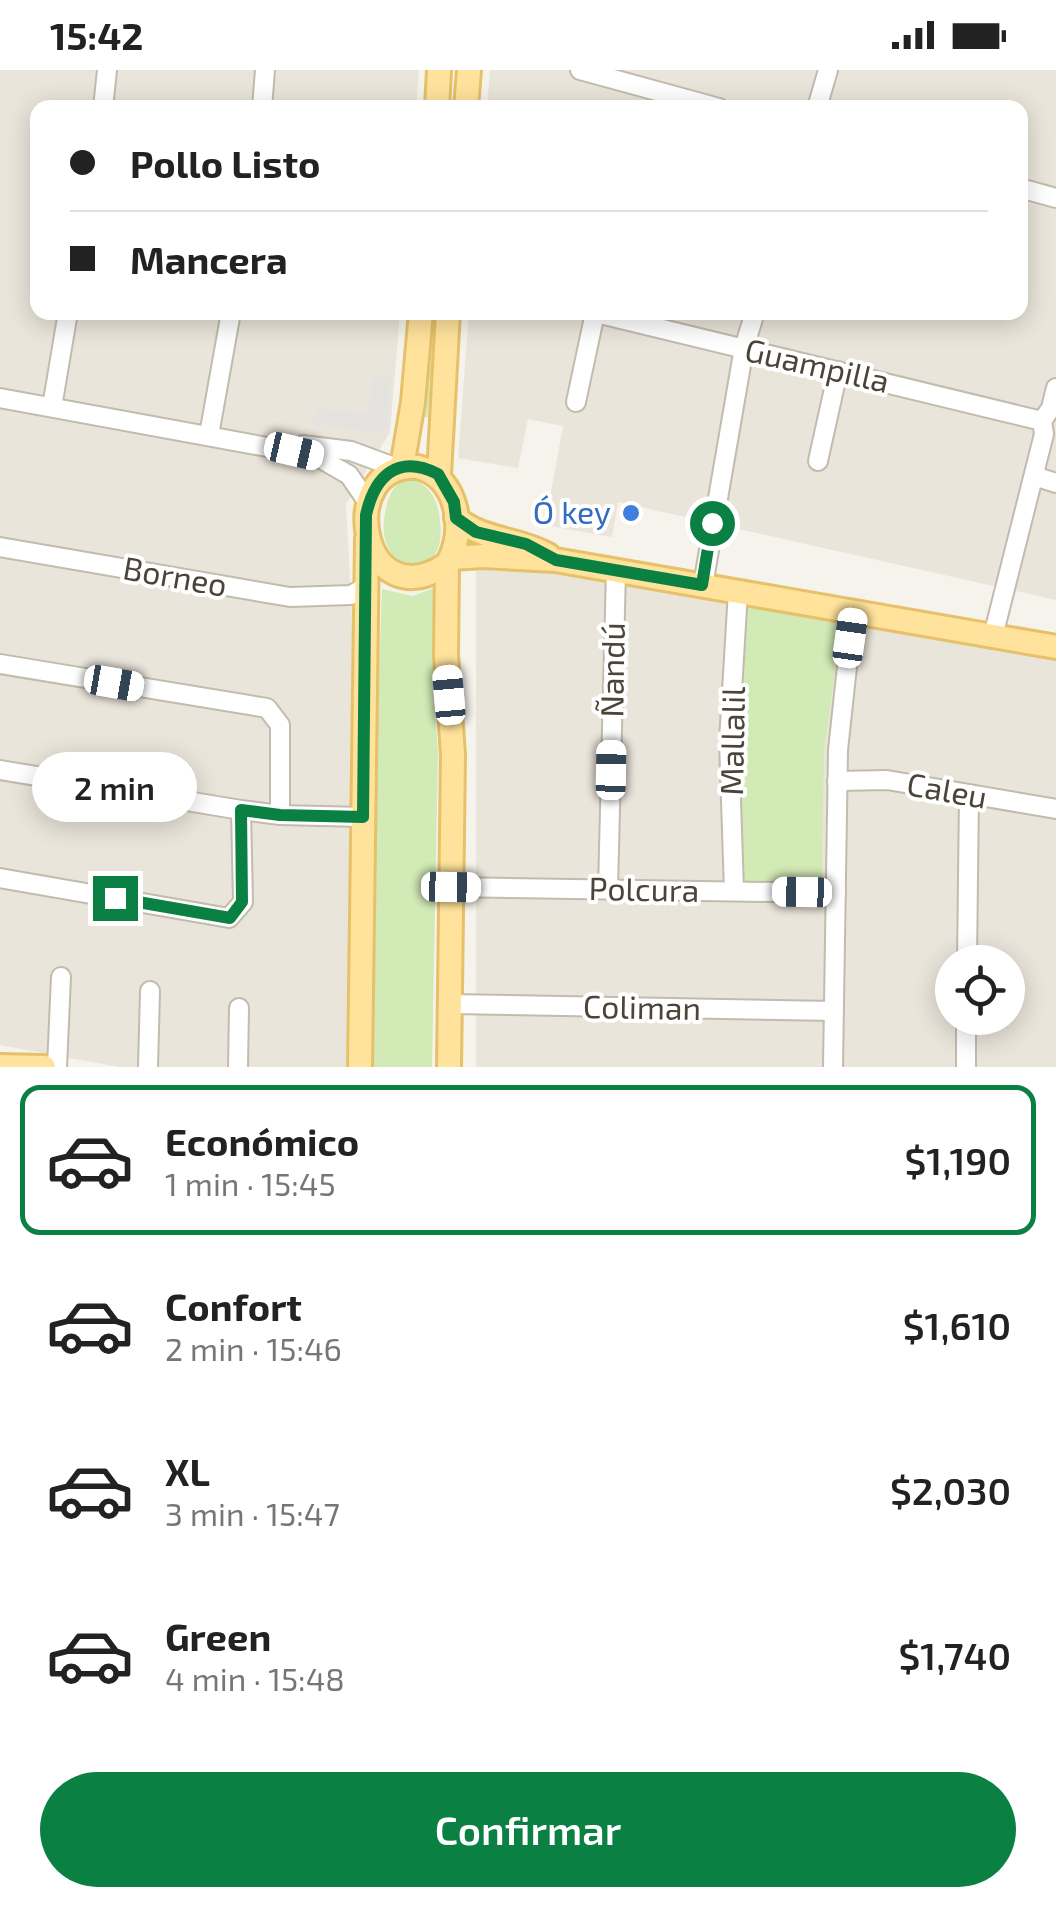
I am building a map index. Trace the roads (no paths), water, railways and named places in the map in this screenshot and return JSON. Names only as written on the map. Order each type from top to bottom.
[{"type":"main road","points":[[437,100],[440,70]]},
{"type":"main road","points":[[467,100],[469,70]]},
{"type":"main road","points":[[400,468],[414,402],[420,320]]},
{"type":"main road","points":[[448,320],[438,474],[454,502],[456,518],[449,561],[446,655],[454,756],[449,1067]]},
{"type":"main road","points":[[360,1067],[361,595],[369,504],[378,482],[400,468],[418,467],[438,474]]},
{"type":"main road","points":[[456,518],[476,532],[526,544],[556,560]]},
{"type":"main road","points":[[367,539],[381,564],[407,576],[421,576],[449,561],[482,556],[556,560],[1056,647]]},
{"type":"main road","points":[[0,1066],[44,1067]]},
{"type":"street","points":[[104,100],[106,70]]},
{"type":"street","points":[[263,100],[265,70]]},
{"type":"street","points":[[581,70],[689,100]]},
{"type":"street","points":[[819,100],[828,70]]},
{"type":"street","points":[[1028,190],[1056,198]]},
{"type":"street","points":[[52,407],[67,320]]},
{"type":"street","points":[[209,434],[230,320]]},
{"type":"street","points":[[576,402],[593,320]]},
{"type":"street","name":"Guampilla","points":[[624,320],[1042,421]]},
{"type":"street","points":[[702,585],[744,348],[753,320]]},
{"type":"street","points":[[818,461],[838,371]]},
{"type":"street","points":[[993,636],[1044,434],[1042,421],[1051,408],[1056,388]]},
{"type":"street","points":[[0,398],[272,446],[333,463],[349,475],[369,504]]},
{"type":"street","points":[[272,446],[304,444],[351,450],[400,468]]},
{"type":"street","points":[[1034,476],[1056,482]]},
{"type":"street","name":"Borneo","points":[[0,546],[290,597],[361,595]]},
{"type":"street","name":"Ñandú","points":[[608,889],[616,570]]},
{"type":"street","name":"Mallalil","points":[[734,891],[730,742],[738,591]]},
{"type":"street","points":[[833,1067],[841,705],[853,612]]},
{"type":"street","points":[[0,664],[267,708],[280,725],[280,815]]},
{"type":"street","points":[[0,770],[241,810],[363,817]]},
{"type":"street","name":"Caleu","points":[[838,781],[887,780],[1056,809]]},
{"type":"street","points":[[967,945],[969,794]]},
{"type":"street","points":[[0,878],[230,918],[242,902],[241,810]]},
{"type":"street","name":"Polcura","points":[[451,887],[836,893]]},
{"type":"street","points":[[57,1067],[61,977]]},
{"type":"street","points":[[148,1067],[150,991]]},
{"type":"street","name":"Coliman","points":[[450,1004],[834,1011]]},
{"type":"street","points":[[238,1067],[239,1008]]},
{"type":"street","points":[[966,1035],[966,1067]]},
{"type":"street","points":[[0,1056],[26,1066]]},
{"type":"place","name":"Ó key","points":[[631,513]]}]
